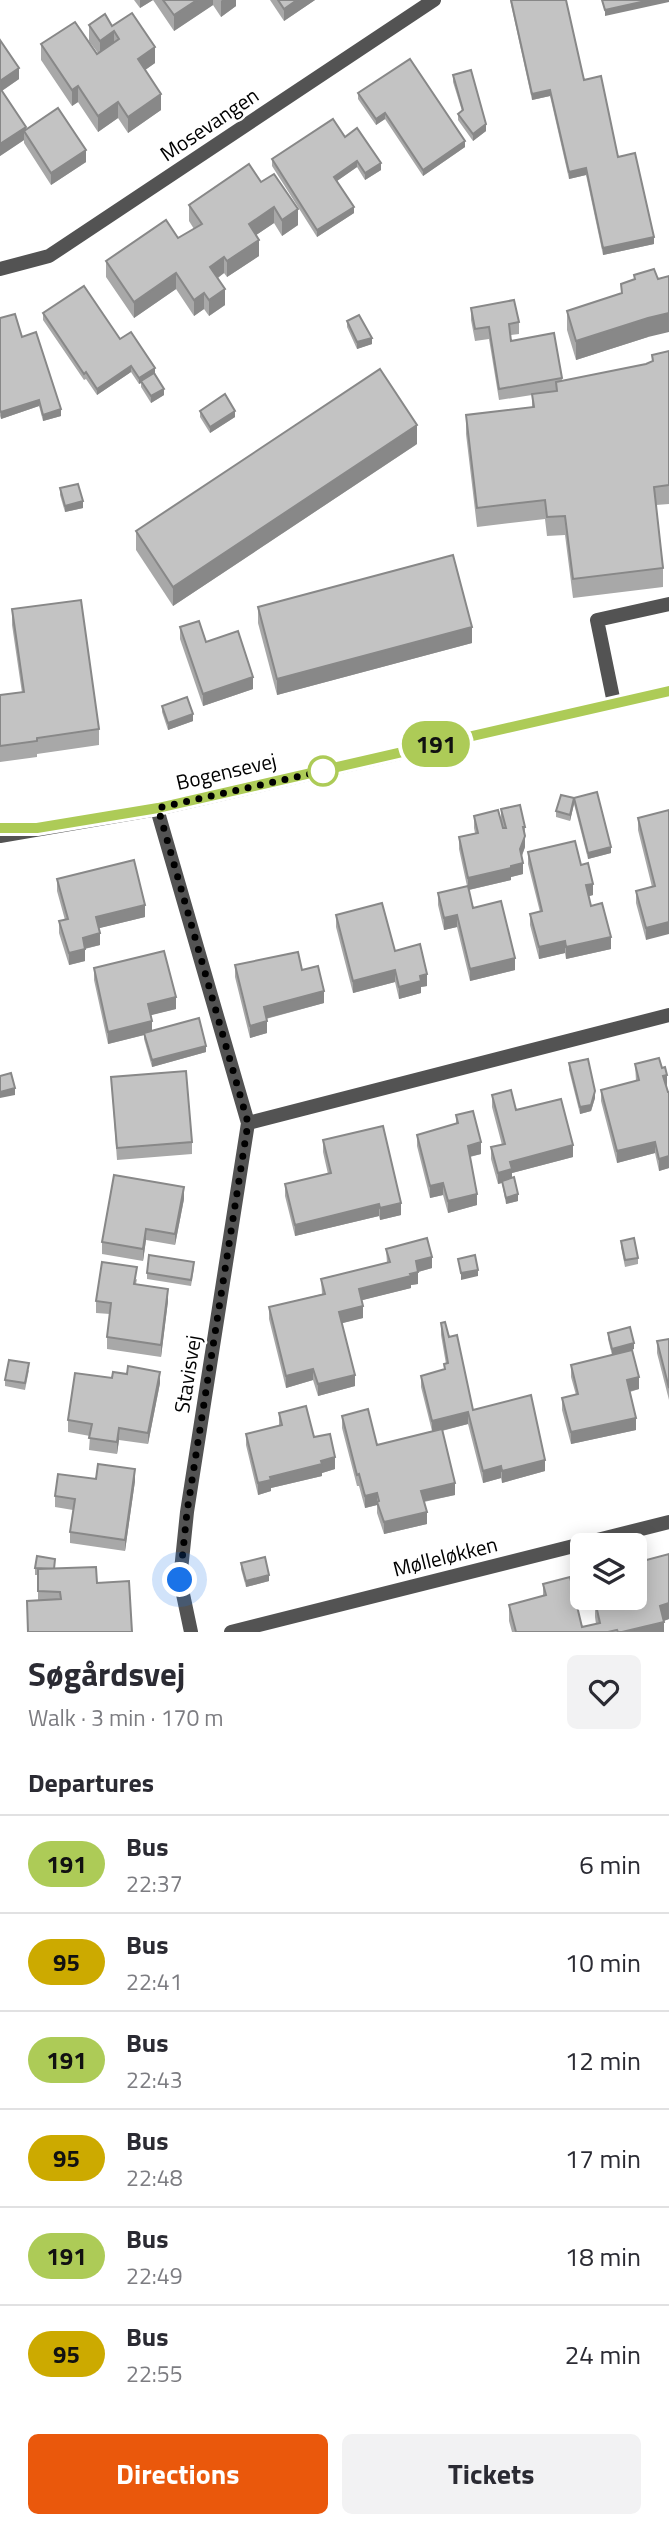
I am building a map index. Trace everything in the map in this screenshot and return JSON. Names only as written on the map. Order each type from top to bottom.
[{"type":"street","name":"Mosevangen","points":[[0,269],[49,256],[434,0]]},
{"type":"street","points":[[614,703],[597,620],[669,604]]},
{"type":"street","name":"Bogensevej","points":[[0,836],[158,808],[669,691]]},
{"type":"street","name":"Stavisvej","points":[[158,808],[248,1123],[187,1512],[180,1580],[191,1632]]},
{"type":"street","name":"Bogensevej","points":[[0,828],[37,828]]},
{"type":"street","points":[[248,1123],[669,1015]]},
{"type":"street","name":"Mølleløkken","points":[[231,1632],[669,1522]]},
{"type":"building","points":[[163,0],[197,0],[174,15]]},
{"type":"building","points":[[278,0],[297,0],[284,9]]},
{"type":"building","points":[[511,0],[566,0],[584,80],[601,76],[618,157],[635,153],[654,237],[603,248],[586,168],[569,172],[550,90],[532,94]]},
{"type":"building","points":[[602,0],[650,0],[605,10]]},
{"type":"building","points":[[132,13],[155,47],[138,59],[161,94],[128,117],[118,102],[98,116],[78,86],[72,90],[41,44],[75,22],[97,54],[119,39],[114,31],[100,41],[89,25],[105,14],[112,26]]},
{"type":"building","points":[[0,40],[19,68],[0,81]]},
{"type":"building","points":[[410,59],[465,141],[423,170],[385,113],[376,119],[358,93]]},
{"type":"building","points":[[471,70],[486,124],[473,134],[458,114],[463,110],[453,75]]},
{"type":"building","points":[[0,88],[26,127],[0,144]]},
{"type":"building","points":[[58,108],[86,150],[51,173],[24,131]]},
{"type":"building","points":[[333,119],[345,137],[357,128],[381,163],[365,173],[357,161],[334,177],[354,207],[317,230],[272,159]]},
{"type":"building","points":[[249,164],[261,182],[274,174],[298,209],[282,220],[274,207],[249,224],[259,240],[227,261],[224,257],[210,267],[225,289],[209,300],[204,293],[194,300],[176,273],[134,302],[106,261],[166,220],[178,238],[202,224],[189,205]]},
{"type":"building","points":[[654,269],[658,279],[669,276],[669,313],[576,341],[567,311],[622,293],[621,284],[635,279],[634,275]]},
{"type":"building","points":[[84,286],[120,339],[131,332],[155,368],[139,378],[131,366],[97,389],[86,372],[84,374],[43,313]]},
{"type":"building","points":[[514,300],[519,322],[509,324],[511,341],[554,333],[562,378],[499,389],[489,327],[475,329],[471,308]]},
{"type":"building","points":[[15,314],[22,337],[36,332],[61,409],[43,415],[39,400],[1,412],[0,410],[0,318]]},
{"type":"building","points":[[359,315],[372,338],[357,342],[347,321]]},
{"type":"building","points":[[669,351],[669,485],[654,487],[663,568],[573,579],[565,516],[547,517],[545,500],[477,508],[466,415],[534,407],[532,394],[557,391],[556,382],[646,364],[653,361],[652,355]]},
{"type":"building","points":[[380,369],[417,425],[173,587],[136,531]]},
{"type":"building","points":[[154,373],[164,389],[151,396],[141,381]]},
{"type":"building","points":[[225,394],[235,411],[210,427],[200,411]]},
{"type":"building","points":[[78,484],[83,501],[65,506],[60,488]]},
{"type":"building","points":[[453,555],[472,627],[277,679],[258,607]]},
{"type":"building","points":[[81,600],[99,729],[0,746],[0,695],[24,692],[12,609]]},
{"type":"building","points":[[199,621],[206,642],[238,631],[253,677],[203,694],[180,627]]},
{"type":"building","points":[[187,697],[193,714],[168,723],[162,706]]},
{"type":"building","points":[[597,792],[611,847],[588,853],[574,798]]},
{"type":"building","points":[[561,795],[574,798],[570,815],[556,811]]},
{"type":"building","points":[[520,805],[525,827],[520,849],[523,863],[468,878],[459,837],[478,833],[474,816],[498,810],[503,828],[506,828],[501,809]]},
{"type":"building","points":[[669,810],[669,922],[646,928],[636,891],[655,886],[638,818]]},
{"type":"building","points":[[575,841],[581,865],[588,863],[593,884],[586,885],[591,906],[602,903],[611,937],[566,947],[565,941],[539,947],[530,914],[542,911],[528,852]]},
{"type":"building","points":[[134,860],[145,905],[96,917],[100,933],[83,938],[85,949],[69,953],[59,921],[68,919],[57,879]]},
{"type":"building","points":[[468,886],[473,908],[501,901],[515,958],[470,969],[457,915],[444,918],[438,893]]},
{"type":"building","points":[[382,903],[395,951],[420,944],[427,974],[420,976],[421,981],[399,987],[395,970],[353,981],[336,915]]},
{"type":"building","points":[[164,951],[176,997],[148,1004],[152,1021],[108,1032],[94,968]]},
{"type":"building","points":[[298,952],[302,970],[318,966],[324,991],[264,1007],[267,1021],[250,1026],[235,965]]},
{"type":"building","points":[[199,1018],[206,1046],[152,1060],[144,1033]]},
{"type":"building","points":[[659,1058],[662,1068],[665,1067],[667,1075],[663,1076],[669,1092],[669,1156],[659,1159],[655,1142],[617,1151],[601,1090],[639,1080],[635,1064]]},
{"type":"building","points":[[588,1059],[595,1091],[591,1105],[580,1107],[569,1063]]},
{"type":"building","points":[[186,1071],[192,1142],[117,1148],[111,1077]]},
{"type":"building","points":[[11,1073],[15,1088],[0,1092],[0,1076]]},
{"type":"building","points":[[511,1090],[516,1110],[561,1099],[573,1145],[510,1162],[512,1169],[498,1173],[491,1147],[505,1144],[492,1095]]},
{"type":"building","points":[[473,1111],[481,1142],[468,1146],[477,1194],[448,1201],[443,1183],[430,1186],[417,1135],[458,1123],[456,1115]]},
{"type":"building","points":[[383,1126],[401,1203],[380,1208],[379,1204],[295,1225],[285,1184],[331,1173],[323,1140]]},
{"type":"building","points":[[114,1175],[184,1187],[175,1234],[146,1229],[143,1249],[102,1242]]},
{"type":"building","points":[[514,1177],[518,1194],[506,1198],[502,1181]]},
{"type":"building","points":[[427,1238],[432,1257],[416,1261],[418,1272],[359,1289],[363,1306],[339,1312],[355,1375],[318,1384],[313,1369],[286,1376],[269,1307],[325,1294],[321,1279],[390,1262],[386,1249]]},
{"type":"building","points":[[634,1238],[638,1258],[625,1260],[621,1241]]},
{"type":"building","points":[[149,1255],[194,1262],[191,1280],[147,1273]]},
{"type":"building","points":[[475,1255],[478,1270],[461,1273],[458,1259]]},
{"type":"building","points":[[102,1262],[137,1267],[134,1284],[168,1289],[161,1345],[107,1337],[111,1303],[96,1301]]},
{"type":"building","points":[[445,1322],[449,1337],[457,1335],[473,1410],[531,1395],[545,1460],[502,1471],[501,1466],[483,1471],[468,1412],[432,1421],[421,1376],[445,1369],[444,1364],[448,1363],[441,1323]]},
{"type":"building","points":[[630,1327],[634,1343],[612,1349],[608,1333]]},
{"type":"building","points":[[669,1339],[669,1388],[657,1341]]},
{"type":"building","points":[[632,1350],[639,1377],[627,1380],[636,1418],[571,1432],[562,1398],[578,1394],[571,1365]]},
{"type":"building","points":[[9,1360],[29,1363],[25,1383],[5,1380]]},
{"type":"building","points":[[128,1366],[160,1372],[148,1433],[119,1428],[117,1442],[89,1438],[92,1424],[68,1420],[75,1373],[112,1378],[113,1372],[127,1374]]},
{"type":"building","points":[[306,1406],[314,1437],[330,1434],[335,1457],[321,1461],[322,1464],[270,1477],[271,1480],[258,1483],[246,1434],[282,1425],[279,1413]]},
{"type":"building","points":[[368,1409],[377,1445],[442,1429],[455,1483],[421,1491],[427,1512],[384,1522],[377,1502],[377,1493],[365,1496],[342,1416]]},
{"type":"building","points":[[98,1464],[135,1469],[125,1540],[70,1532],[75,1499],[55,1496],[58,1474],[96,1479]]},
{"type":"building","points":[[669,1554],[669,1603],[660,1606],[664,1622],[622,1632],[516,1632],[509,1605],[546,1595],[543,1584],[570,1577],[570,1610],[578,1610],[582,1627],[600,1623],[597,1610],[647,1610],[647,1560]]},
{"type":"building","points":[[37,1556],[55,1559],[54,1569],[35,1568]]},
{"type":"building","points":[[265,1557],[269,1575],[246,1581],[241,1563]]},
{"type":"building","points":[[96,1567],[97,1583],[129,1581],[132,1632],[28,1632],[27,1601],[61,1599],[60,1592],[38,1591],[38,1569]]},
{"type":"bus line","name":"191","points":[[0,828],[37,828],[158,808],[669,691]]},
{"type":"route","points":[[180,1580],[187,1512],[248,1123],[158,808],[323,771]]}]
